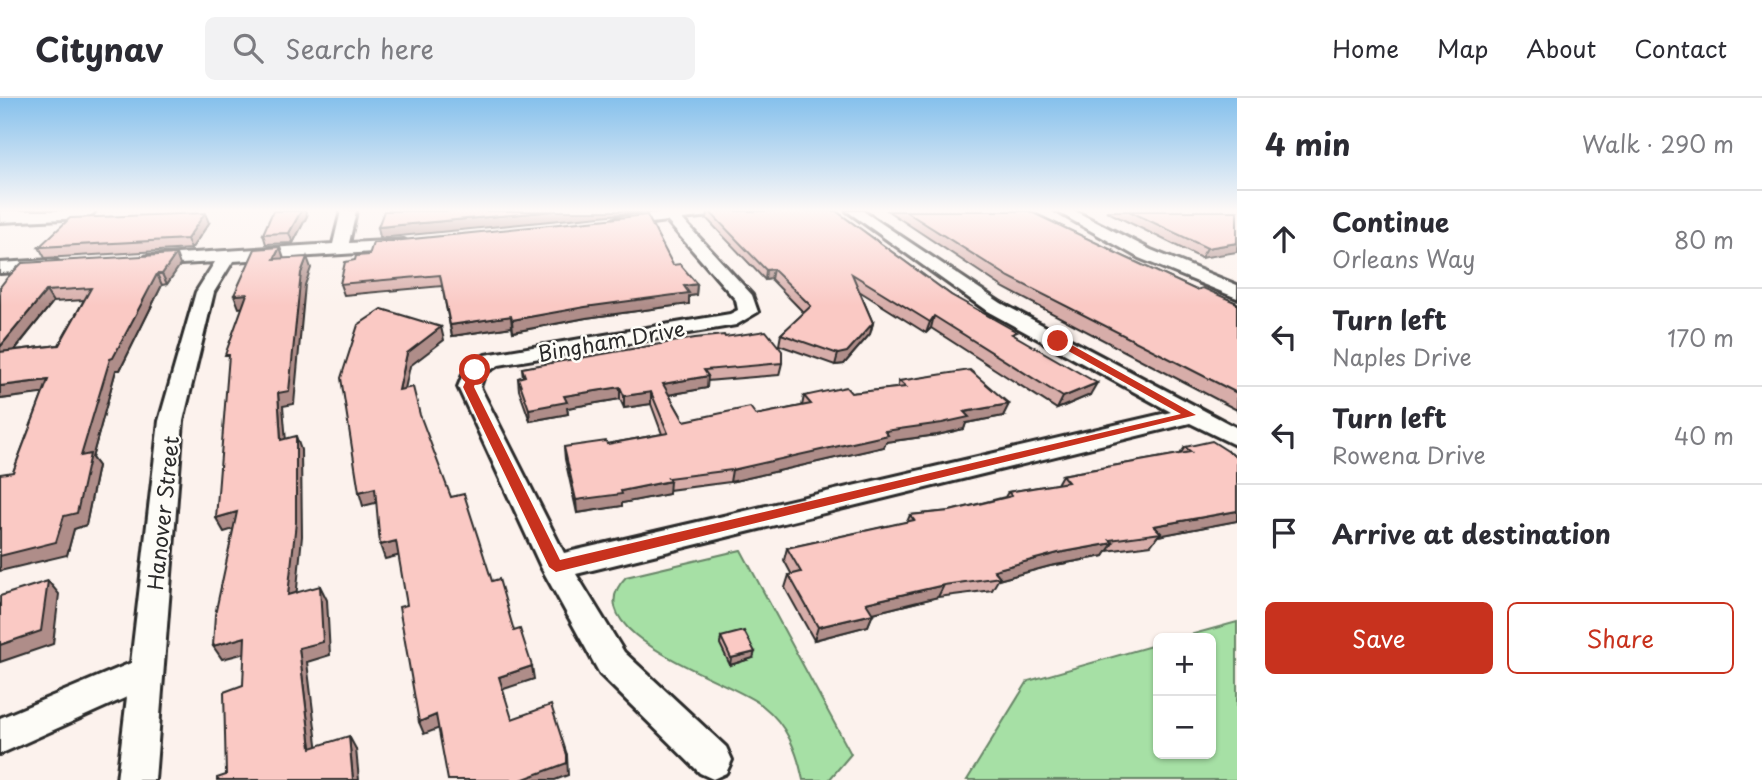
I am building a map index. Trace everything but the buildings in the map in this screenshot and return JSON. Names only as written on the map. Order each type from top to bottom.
[{"type":"street","points":[[340,249],[341,243]]},
{"type":"street","points":[[132,261],[420,243]]},
{"type":"street","name":"Bingham Drive","points":[[556,567],[469,387],[475,370],[493,360],[736,318],[748,312],[745,299],[694,243]]},
{"type":"street","points":[[900,243],[994,307],[1237,439]]},
{"type":"street","points":[[1124,243],[1145,254],[1232,286]]},
{"type":"street","name":"Hanover Street","points":[[136,780],[172,421],[205,292],[227,257]]},
{"type":"street","points":[[0,268],[65,265]]},
{"type":"street","points":[[713,761],[612,663],[556,567],[1191,415]]},
{"type":"street","points":[[0,736],[145,673]]},
{"type":"green space","points":[[741,550],[851,754],[829,780],[803,780],[790,739],[779,722],[763,706],[663,654],[637,636],[620,618],[615,598],[626,577]]},
{"type":"green space","points":[[1237,622],[1237,780],[967,780],[1028,681],[1153,645],[1153,759],[1216,759],[1216,633],[1197,633]]},
{"type":"route","points":[[475,370],[469,387],[556,567],[1191,415],[1058,341]]}]
